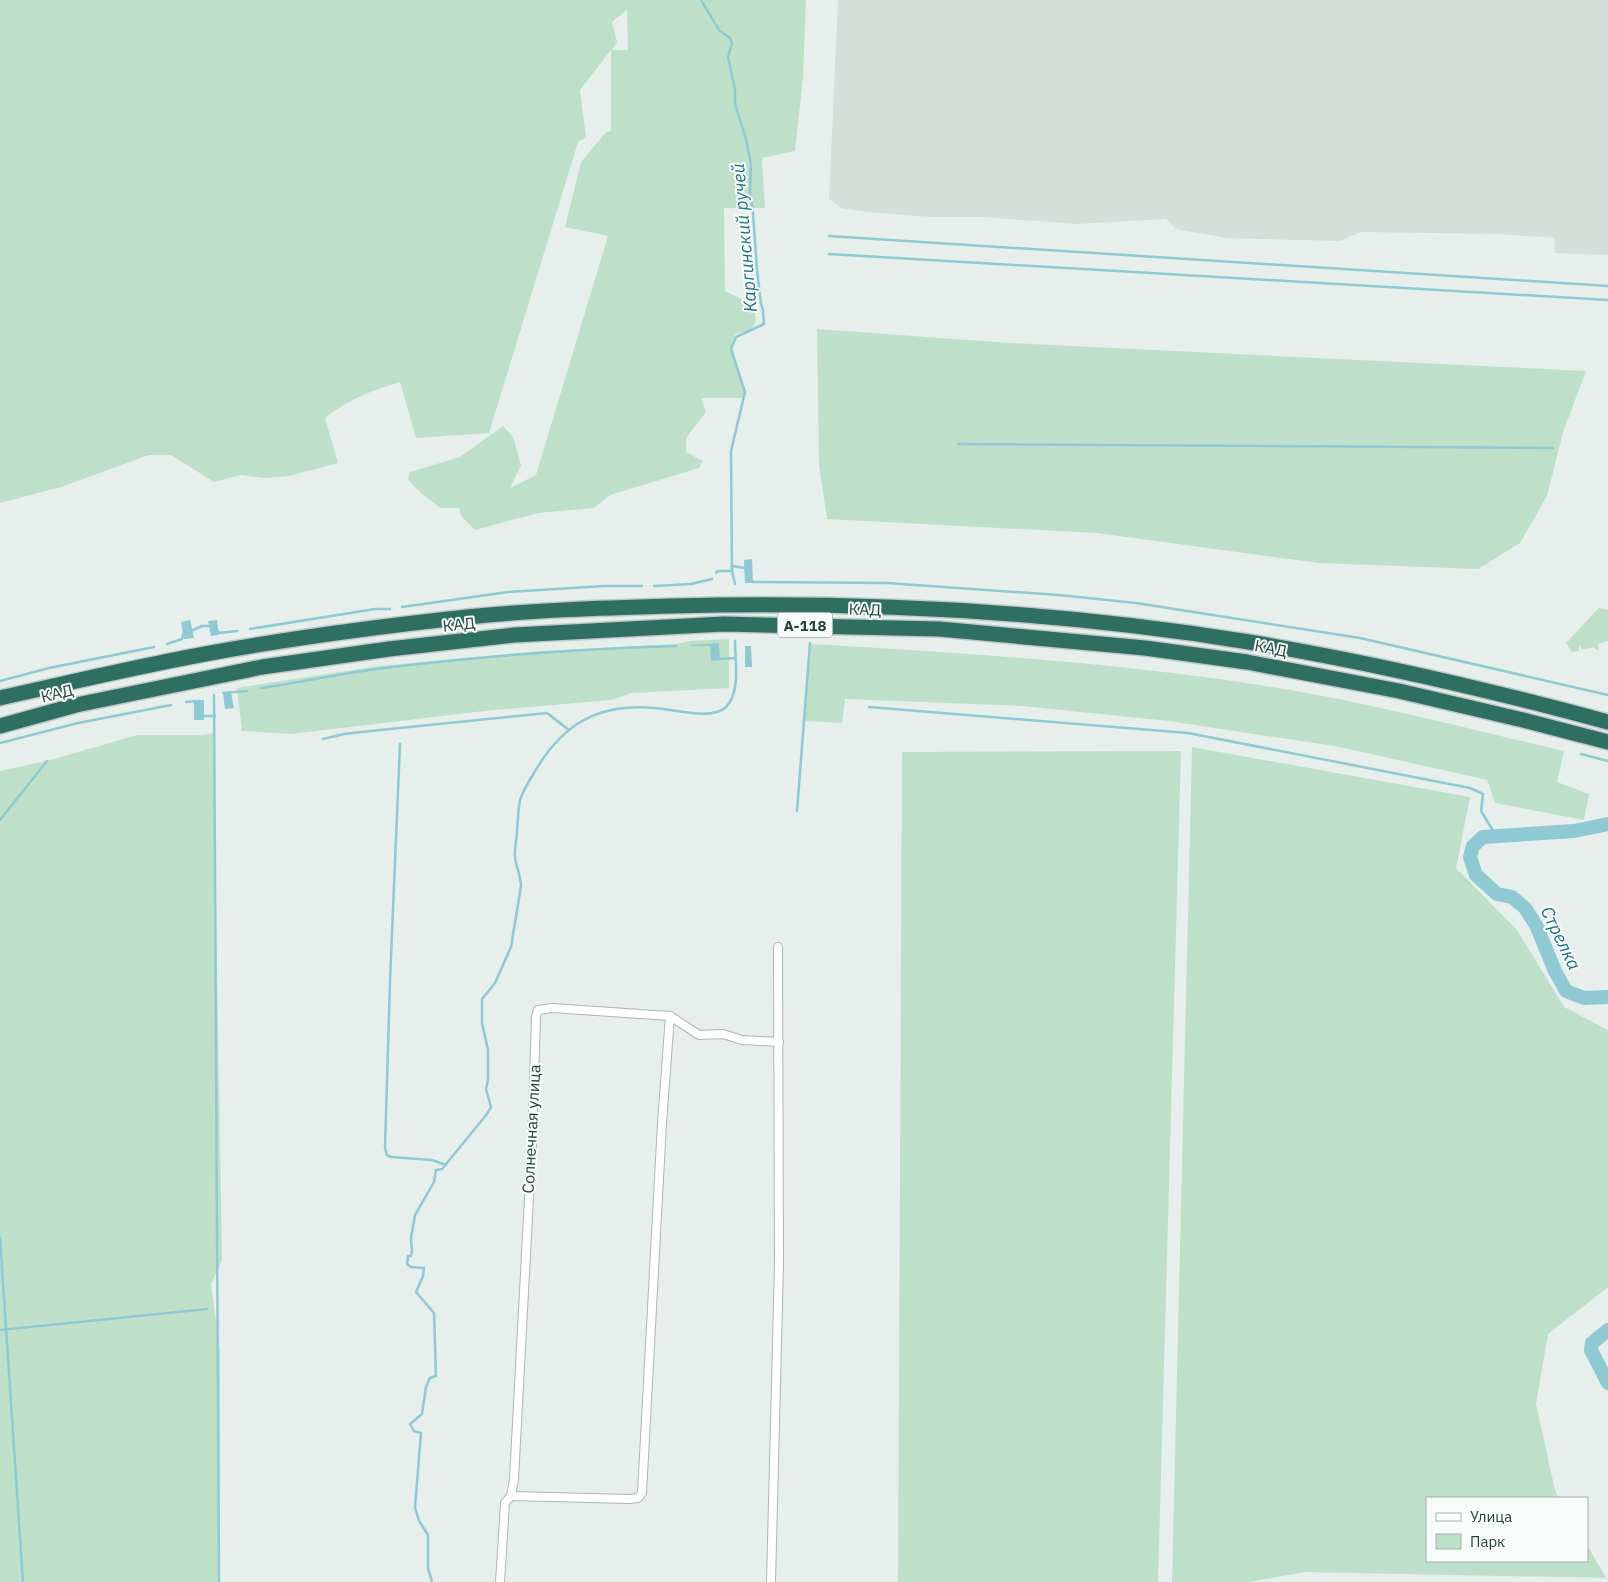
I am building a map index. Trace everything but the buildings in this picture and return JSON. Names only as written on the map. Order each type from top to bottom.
[{"type":"highway","name":"КАД","points":[[0,698],[214,652],[343,631],[469,616],[566,609],[723,605],[831,606],[1000,613],[1138,627],[1249,642],[1402,671],[1526,700],[1608,722]]},
{"type":"highway","name":"КАД","points":[[0,726],[76,705],[262,668],[389,649],[514,635],[724,624],[939,629],[1145,648],[1247,662],[1399,690],[1608,742]]},
{"type":"street","points":[[772,1582],[780,1264],[778,947]]},
{"type":"street","name":"Солнечная улица","points":[[511,1496],[514,1479],[532,1142],[536,1017],[538,1010],[552,1008],[670,1016],[699,1035],[723,1034],[742,1040],[779,1042]]},
{"type":"street","points":[[500,1582],[504,1503],[511,1496],[630,1500],[638,1498],[642,1493],[670,1016]]},
{"type":"shaded area","points":[[838,0],[1608,0],[1608,255],[1555,253],[1554,238],[1500,234],[1361,232],[1340,241],[1226,238],[1176,229],[1166,219],[1077,224],[981,217],[931,217],[841,208],[829,199]]},
{"type":"green space","points":[[0,0],[806,0],[803,78],[795,151],[762,158],[765,208],[724,208],[725,291],[754,305],[756,322],[750,330],[735,334],[731,349],[745,392],[744,398],[701,398],[706,412],[686,438],[686,452],[703,461],[699,468],[610,495],[594,508],[538,513],[475,530],[462,517],[459,508],[441,508],[422,494],[408,480],[410,472],[460,457],[503,426],[513,437],[521,465],[510,488],[536,475],[608,236],[565,227],[581,162],[606,132],[611,131],[611,50],[580,90],[586,137],[578,142],[489,433],[416,438],[400,382],[361,396],[325,418],[338,463],[289,476],[265,478],[241,475],[214,482],[171,455],[149,455],[61,487],[0,503]],"holes":[[[627,10],[628,50],[612,50],[617,42],[612,22]]]},
{"type":"green space","points":[[817,329],[1009,343],[1586,371],[1563,432],[1547,496],[1520,543],[1478,569],[1319,563],[1097,533],[827,519],[819,465]]},
{"type":"green space","points":[[1599,608],[1608,610],[1608,641],[1598,644],[1599,651],[1593,647],[1582,650],[1580,644],[1579,651],[1572,652],[1566,643]]},
{"type":"green space","points":[[729,639],[729,688],[632,693],[611,700],[484,711],[291,734],[242,731],[237,688],[379,666],[540,651],[676,644],[691,641]]},
{"type":"green space","points":[[811,644],[987,655],[1104,665],[1279,688],[1422,717],[1564,751],[1557,782],[1589,794],[1584,820],[1495,803],[1487,780],[1340,747],[1169,721],[1022,706],[845,699],[842,723],[804,721]]},
{"type":"green space","points":[[213,733],[222,1260],[211,1284],[220,1351],[219,1582],[0,1582],[0,771],[47,761],[137,735],[203,735]]},
{"type":"green space","points":[[1192,747],[1470,797],[1456,868],[1517,930],[1564,1007],[1608,1030],[1608,1287],[1548,1334],[1536,1404],[1555,1490],[1558,1497],[1426,1497],[1426,1562],[1588,1562],[1588,1547],[1606,1578],[1305,1572],[1248,1582],[1172,1582]]},
{"type":"green space","points":[[1181,751],[1158,1582],[898,1582],[902,752]]},
{"type":"water","points":[[752,559],[753,583],[745,583],[744,560]]},
{"type":"water","points":[[190,620],[194,638],[184,639],[181,622]]},
{"type":"water","points":[[217,620],[219,635],[211,636],[208,621]]},
{"type":"water","points":[[719,643],[720,660],[711,661],[710,646],[691,646],[691,645]]},
{"type":"water","points":[[745,646],[751,646],[752,667],[745,667]]},
{"type":"water","points":[[231,692],[234,708],[225,709],[223,693]]},
{"type":"water","points":[[194,700],[204,700],[204,720],[194,720]]},
{"type":"waterway","name":"Каргинский ручей","points":[[701,0],[719,30],[730,38],[732,43],[728,57],[735,90],[735,104],[746,139],[751,164],[750,191],[764,324],[736,337],[731,349],[745,392],[731,451],[732,571],[735,584]]},
{"type":"waterway","points":[[829,236],[1608,286]]},
{"type":"waterway","points":[[829,254],[1608,300]]},
{"type":"waterway","points":[[958,444],[1553,448]]},
{"type":"waterway","points":[[732,566],[745,568],[746,570]]},
{"type":"waterway","points":[[716,573],[718,571],[732,571]]},
{"type":"waterway","points":[[654,586],[691,584],[712,579]]},
{"type":"waterway","points":[[751,579],[753,582],[887,583],[1059,595],[1136,603],[1360,638],[1608,695]]},
{"type":"waterway","points":[[402,607],[508,592],[604,586],[642,586]]},
{"type":"waterway","points":[[250,629],[375,609],[390,609]]},
{"type":"waterway","points":[[191,631],[202,626],[212,626]]},
{"type":"waterway","points":[[217,630],[219,633],[237,631]]},
{"type":"waterway","points":[[167,644],[182,639],[183,634],[186,633]]},
{"type":"waterway","name":"Каргинский ручей","points":[[432,1582],[428,1568],[428,1535],[419,1521],[415,1507],[421,1433],[414,1431],[410,1424],[422,1414],[426,1387],[430,1378],[436,1376],[434,1313],[416,1292],[423,1276],[424,1268],[411,1267],[407,1264],[408,1256],[411,1256],[412,1251],[411,1238],[415,1215],[434,1182],[436,1170],[442,1169],[491,1107],[486,1089],[488,1080],[488,1050],[482,1023],[482,999],[495,983],[511,947],[521,886],[515,854],[520,800],[528,783],[557,741],[584,720],[599,713],[635,707],[702,714],[719,711],[726,707],[734,693],[735,641]]},
{"type":"waterway","points":[[797,811],[810,643]]},
{"type":"waterway","points":[[261,688],[369,670],[457,660],[566,651],[676,646]]},
{"type":"waterway","points":[[0,681],[49,668],[154,647]]},
{"type":"waterway","points":[[719,659],[735,658]]},
{"type":"waterway","points":[[223,693],[247,691]]},
{"type":"waterway","points":[[214,695],[219,1582]]},
{"type":"waterway","points":[[186,702],[196,701]]},
{"type":"waterway","points":[[0,743],[78,723],[171,705]]},
{"type":"waterway","points":[[869,707],[1188,733],[1470,788],[1483,794],[1481,811],[1497,837]]},
{"type":"waterway","points":[[323,739],[344,734],[547,713],[569,730]]},
{"type":"waterway","points":[[202,716],[215,716]]},
{"type":"waterway","points":[[400,744],[385,1148],[387,1155],[391,1157],[432,1160],[446,1165]]},
{"type":"waterway","points":[[1581,754],[1608,761]]},
{"type":"waterway","points":[[0,820],[47,761]]},
{"type":"waterway","name":"Стрелка","points":[[1608,824],[1574,831],[1483,837],[1473,846],[1470,857],[1476,875],[1497,894],[1512,897],[1525,908],[1536,925],[1555,971],[1566,991],[1584,998],[1608,997]]},
{"type":"waterway","points":[[0,1238],[23,1582]]},
{"type":"waterway","points":[[0,1330],[207,1309]]},
{"type":"waterway","name":"Стрелка","points":[[1608,1330],[1592,1343],[1591,1350],[1608,1383]]}]
